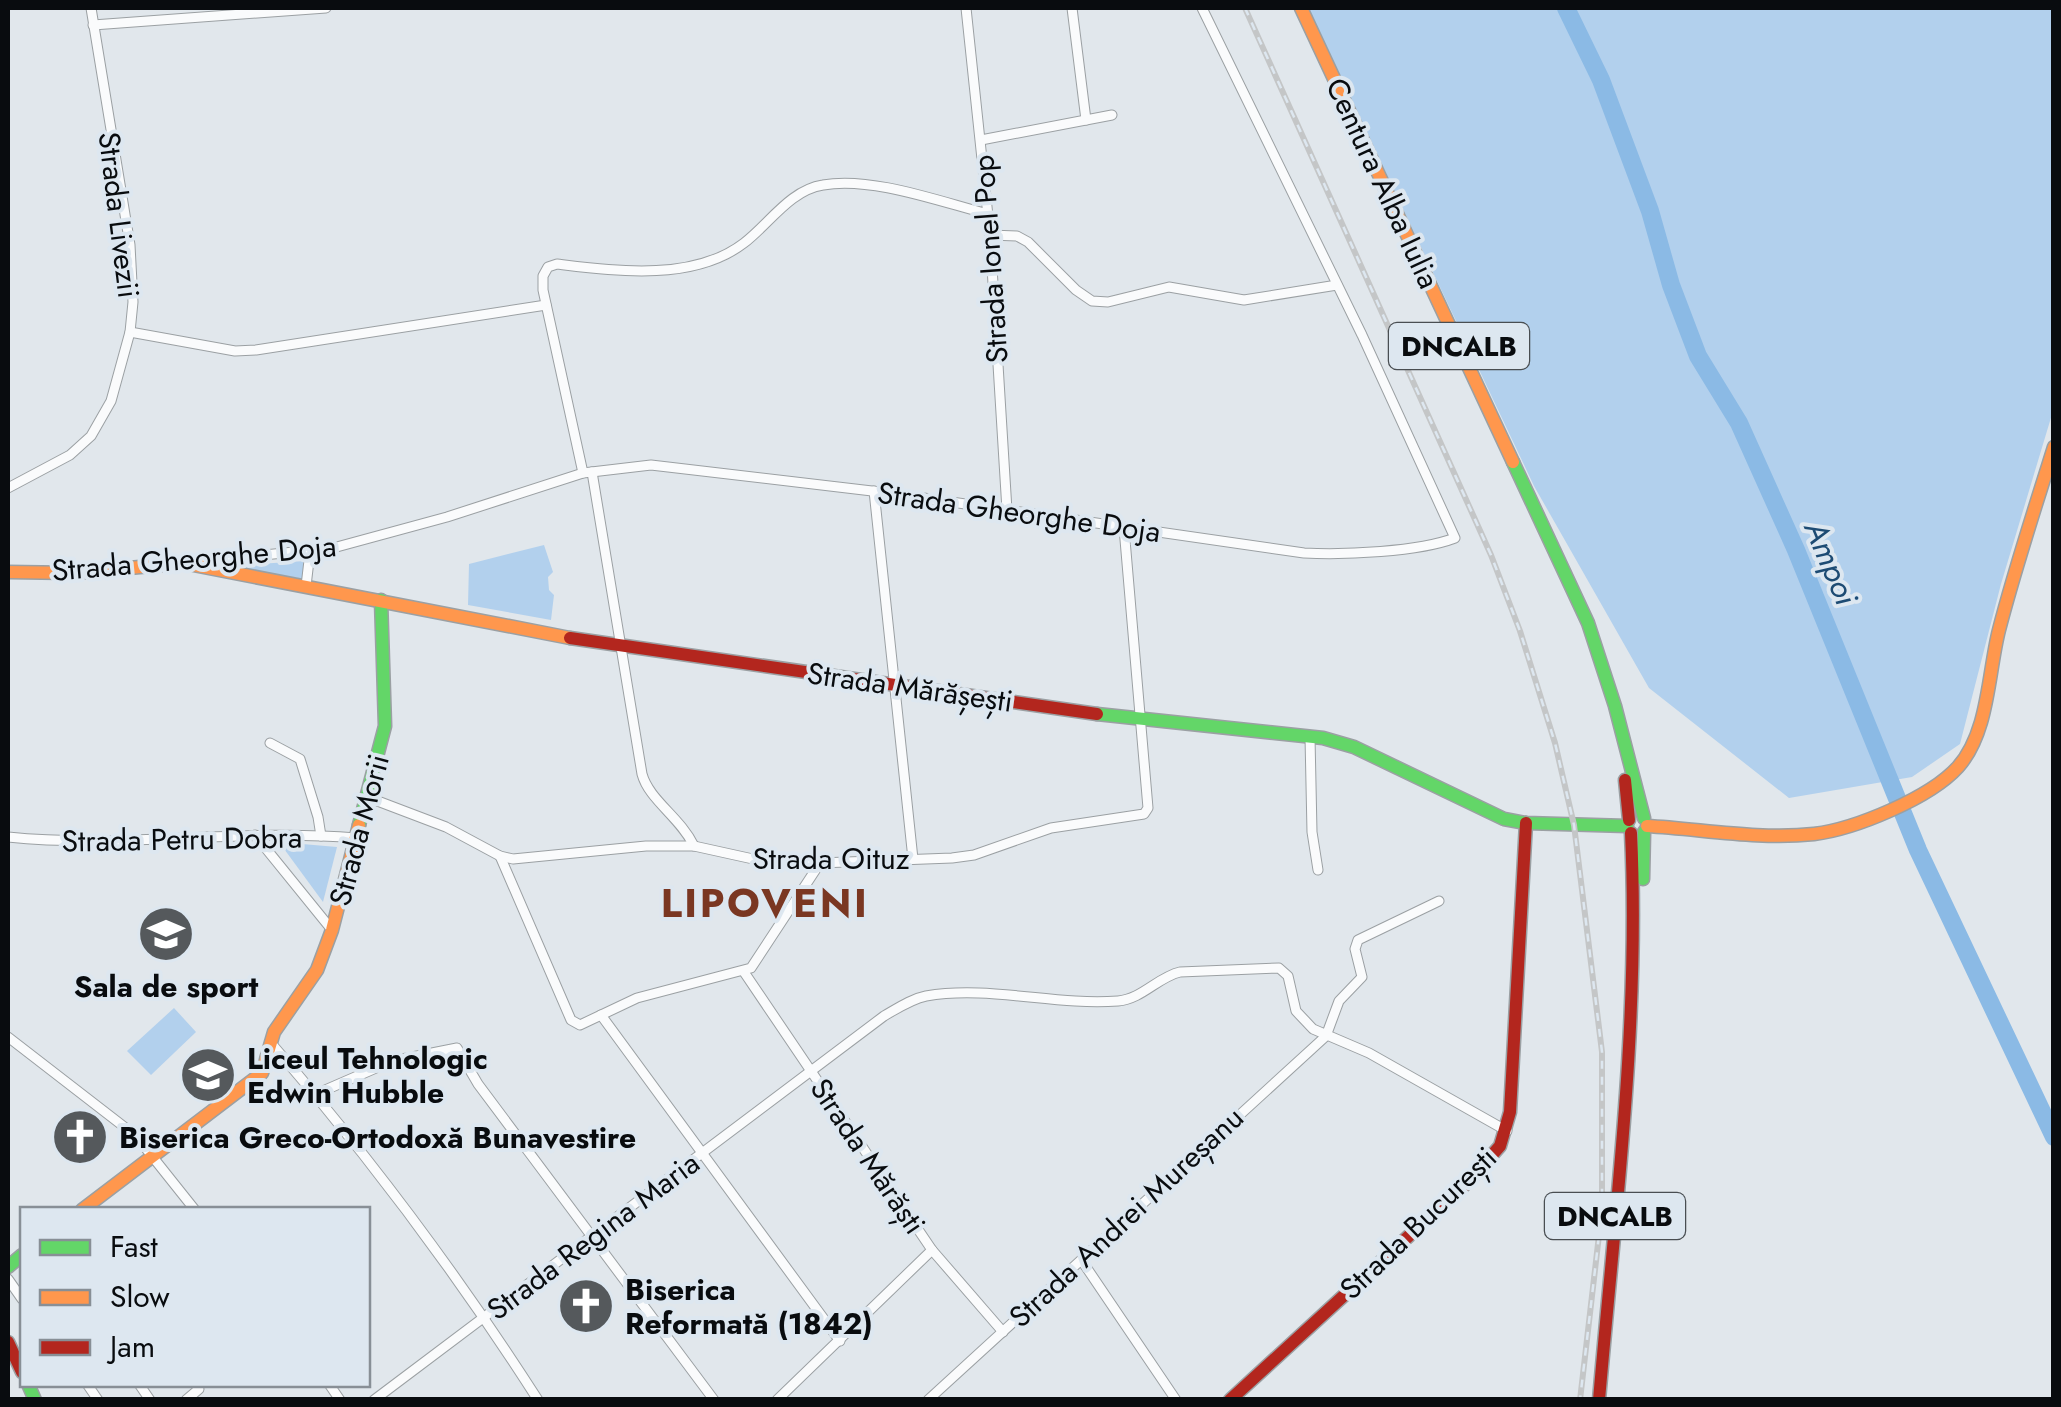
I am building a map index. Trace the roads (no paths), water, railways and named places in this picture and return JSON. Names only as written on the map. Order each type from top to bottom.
[{"type":"main road","name":"Centura Alba Iulia","points":[[1301,8],[1564,569],[1588,623],[1608,688],[1637,826],[1632,1012],[1600,1400]]},
{"type":"main road","name":"Strada Mărășești","points":[[183,563],[618,646],[1138,720],[1310,737],[1354,746],[1488,812],[1526,823],[1814,834],[1848,828],[1870,818],[1936,784],[1958,767],[1971,746],[2000,626],[2054,447]]},
{"type":"main road","name":"Strada Gheorghe Doja","points":[[8,572],[75,573],[183,563]]},
{"type":"main road","name":"Strada Morii","points":[[85,1207],[254,1081],[266,1066],[274,1032],[311,982],[332,930],[386,726],[381,600]]},
{"type":"main road","name":"Strada București","points":[[1230,1400],[1484,1167],[1507,1132],[1526,823]]},
{"type":"main road","points":[[8,1342],[20,1368]]},
{"type":"street","name":"Strada Livezii","points":[[8,488],[70,455],[92,436],[111,401],[130,332],[131,258],[91,8]]},
{"type":"street","points":[[93,25],[326,8]]},
{"type":"street","name":"Strada Ionel Pop","points":[[966,8],[990,235],[1007,510]]},
{"type":"street","points":[[1072,8],[1086,120]]},
{"type":"street","name":"Strada Gheorghe Doja","points":[[183,563],[310,552],[447,517],[588,472],[668,466],[1323,554],[1426,545],[1455,538],[1202,8]]},
{"type":"street","points":[[980,140],[1112,115]]},
{"type":"street","points":[[694,846],[675,816],[644,785],[588,472],[546,305],[543,276],[548,267],[557,264],[624,271],[714,260],[742,245],[798,194],[822,184],[898,191],[988,214]]},
{"type":"street","points":[[990,235],[1018,236],[1028,242],[1092,301],[1108,302],[1169,288],[1244,300],[1337,285]]},
{"type":"street","points":[[130,332],[245,351],[546,305]]},
{"type":"street","points":[[874,491],[913,859]]},
{"type":"street","points":[[1124,528],[1138,720]]},
{"type":"street","points":[[306,586],[310,552]]},
{"type":"street","name":"Strada Oituz","points":[[500,856],[528,858],[603,848],[694,846],[751,860],[820,863],[961,857],[1040,830],[1147,812],[1138,720]]},
{"type":"street","points":[[1310,737],[1312,832],[1318,870]]},
{"type":"street","points":[[270,743],[300,759],[321,836]]},
{"type":"street","points":[[367,797],[446,827],[500,856],[576,1025],[656,992],[744,972],[760,958],[820,863]]},
{"type":"street","points":[[255,835],[332,930]]},
{"type":"street","name":"Strada Petru Dobra","points":[[8,837],[64,841],[255,835],[356,838]]},
{"type":"street","name":"Strada Andrei Mureșanu","points":[[928,1400],[1326,1036],[1340,1001],[1362,976],[1355,943],[1439,901]]},
{"type":"street","name":"Strada Regina Maria","points":[[374,1400],[884,1016],[926,996],[966,994],[1120,1001],[1180,972],[1279,968],[1288,976],[1296,1011],[1326,1036]]},
{"type":"street","name":"Strada Mărăști","points":[[744,972],[932,1250],[1003,1332]]},
{"type":"street","points":[[601,1015],[840,1341]]},
{"type":"street","points":[[1326,1036],[1369,1052],[1507,1132]]},
{"type":"street","points":[[8,1037],[125,1126],[193,1207]]},
{"type":"street","points":[[271,1044],[316,1094],[485,1318],[538,1400]]},
{"type":"street","points":[[316,1094],[392,1060],[453,1048],[464,1056],[478,1084],[714,1400]]},
{"type":"street","points":[[98,1196],[106,1207]]},
{"type":"street","points":[[776,1400],[932,1250]]},
{"type":"street","points":[[1082,1261],[1176,1400]]},
{"type":"waterway","name":"Ampoi","points":[[1566,8],[1601,80],[1698,356],[1739,423],[1796,550],[1918,850],[2054,1137]]},
{"type":"railway","points":[[1245,8],[1491,555],[1555,743],[1574,825],[1602,1052],[1602,1209],[1580,1400]]},
{"type":"place","name":"Sala de sport","points":[[166,934]]},
{"type":"place","name":"Liceul Tehnologic Edwin Hubble","points":[[208,1075]]},
{"type":"place","name":"Biserica Greco-Ortodoxă Bunavestire","points":[[80,1137]]},
{"type":"place","name":"Biserica Reformată (1842)","points":[[586,1306]]},
{"type":"district","name":"LIPOVENI","points":[[765,903]]}]
